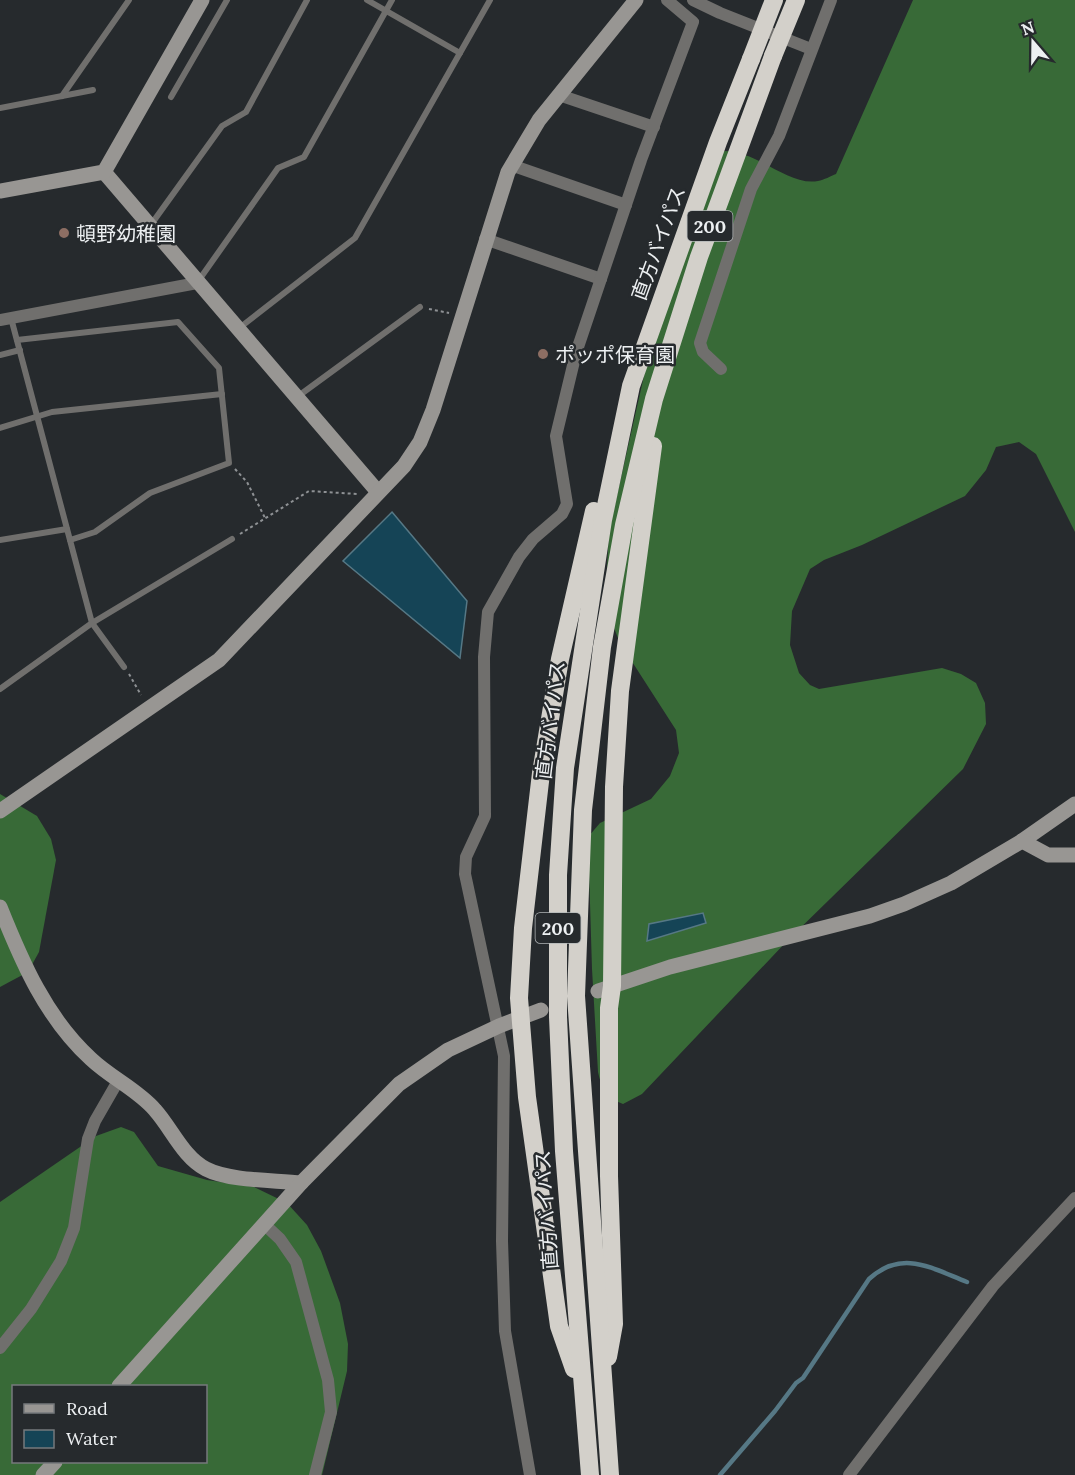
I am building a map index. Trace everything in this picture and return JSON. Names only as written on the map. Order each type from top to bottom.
[{"type":"highway","name":"直方バイパス","points":[[590,1475],[562,1107],[558,1017],[558,875],[565,768],[603,520],[631,386],[718,142],[774,0]]},
{"type":"highway","name":"200","points":[[610,1475],[576,996],[578,892],[583,810],[602,647],[624,525],[654,399],[699,257],[796,0]]},
{"type":"highway","points":[[582,1390],[559,1326],[519,1018],[523,928],[541,773],[560,658],[612,431],[631,386]]},
{"type":"highway","points":[[604,1385],[614,1324],[609,1176],[609,1008],[605,989],[614,787],[620,691],[654,443],[654,399]]},
{"type":"street","points":[[0,191],[104,172],[202,0]]},
{"type":"street","points":[[0,811],[219,660],[404,466],[420,442],[433,410],[485,239],[512,165],[533,129],[636,0]]},
{"type":"street","points":[[530,1475],[505,1331],[502,1241],[504,1056],[465,873],[466,858],[484,816],[484,657],[488,612],[519,557],[533,539],[562,514],[567,504],[556,436],[576,353],[626,205],[693,22],[667,0]]},
{"type":"street","points":[[693,0],[720,14],[811,49]]},
{"type":"street","points":[[721,369],[704,352],[700,343],[751,189],[779,136],[804,76],[811,49],[831,0]]},
{"type":"street","points":[[559,95],[654,127]]},
{"type":"street","points":[[512,165],[626,205]]},
{"type":"street","points":[[104,172],[378,492]]},
{"type":"street","points":[[485,239],[601,279]]},
{"type":"street","points":[[6,319],[197,283]]},
{"type":"street","points":[[605,989],[681,964],[870,916],[904,904],[951,883],[1022,840],[1075,804]]},
{"type":"street","points":[[1022,840],[1048,855],[1075,855]]},
{"type":"street","points":[[0,907],[27,973],[63,1027],[90,1058],[147,1101],[191,1158],[205,1169],[221,1175],[301,1183]]},
{"type":"street","points":[[120,1385],[301,1183],[399,1084],[448,1050],[499,1026],[541,1010]]},
{"type":"street","points":[[0,1348],[31,1309],[61,1261],[74,1228],[88,1139],[95,1121],[118,1081]]},
{"type":"street","points":[[849,1475],[993,1286],[1075,1198]]},
{"type":"street","points":[[264,1224],[280,1239],[296,1262],[328,1380],[331,1412],[315,1475]]},
{"type":"street","points":[[43,1475],[53,1463]]},
{"type":"lane","points":[[62,96],[129,0]]},
{"type":"lane","points":[[171,98],[227,0]]},
{"type":"lane","points":[[150,226],[222,126],[246,112],[307,0]]},
{"type":"lane","points":[[366,0],[460,53]]},
{"type":"lane","points":[[197,283],[278,168],[304,157],[392,0]]},
{"type":"lane","points":[[237,329],[355,238],[490,0]]},
{"type":"lane","points":[[0,108],[93,90]]},
{"type":"lane","points":[[297,398],[420,307]]},
{"type":"lane","points":[[6,319],[20,350],[92,622],[124,667]]},
{"type":"lane","points":[[17,340],[178,322],[219,368],[229,463],[150,493],[95,532],[70,540]]},
{"type":"lane","points":[[0,355],[20,350]]},
{"type":"lane","points":[[0,428],[37,414],[222,393]]},
{"type":"lane","points":[[0,540],[67,529]]},
{"type":"lane","points":[[0,689],[92,622],[232,538]]},
{"type":"path","points":[[420,307],[462,315]]},
{"type":"path","points":[[229,463],[247,482],[265,518]]},
{"type":"path","points":[[232,538],[309,491],[361,494]]},
{"type":"path","points":[[124,667],[149,710]]},
{"type":"green space","points":[[913,0],[1075,0],[1075,532],[1036,454],[1019,442],[996,447],[986,470],[965,496],[862,545],[824,560],[810,569],[792,611],[790,645],[799,673],[810,685],[819,689],[942,668],[961,674],[976,683],[985,703],[986,724],[963,769],[787,941],[642,1094],[623,1104],[606,1092],[598,1072],[588,837],[600,823],[651,799],[670,776],[679,753],[676,730],[620,643],[606,599],[609,531],[674,243],[706,154],[722,151],[737,153],[805,181],[820,180],[836,174]]},
{"type":"green space","points":[[0,794],[37,816],[51,839],[56,860],[39,952],[28,972],[0,987]]},
{"type":"green space","points":[[121,1127],[134,1132],[158,1166],[207,1180],[254,1187],[287,1203],[307,1225],[321,1251],[340,1303],[348,1344],[347,1371],[322,1475],[0,1475],[0,1202],[96,1136]]},
{"type":"water","points":[[392,512],[467,601],[460,658],[343,561]]},
{"type":"water","points":[[703,913],[706,923],[647,941],[649,924]]},
{"type":"waterway","points":[[720,1475],[796,1383],[803,1378],[869,1279],[881,1270],[905,1263],[929,1267],[967,1282]]},
{"type":"place","name":"頓野幼稚園","points":[[64,233]]},
{"type":"place","name":"ポッポ保育園","points":[[543,354]]}]
